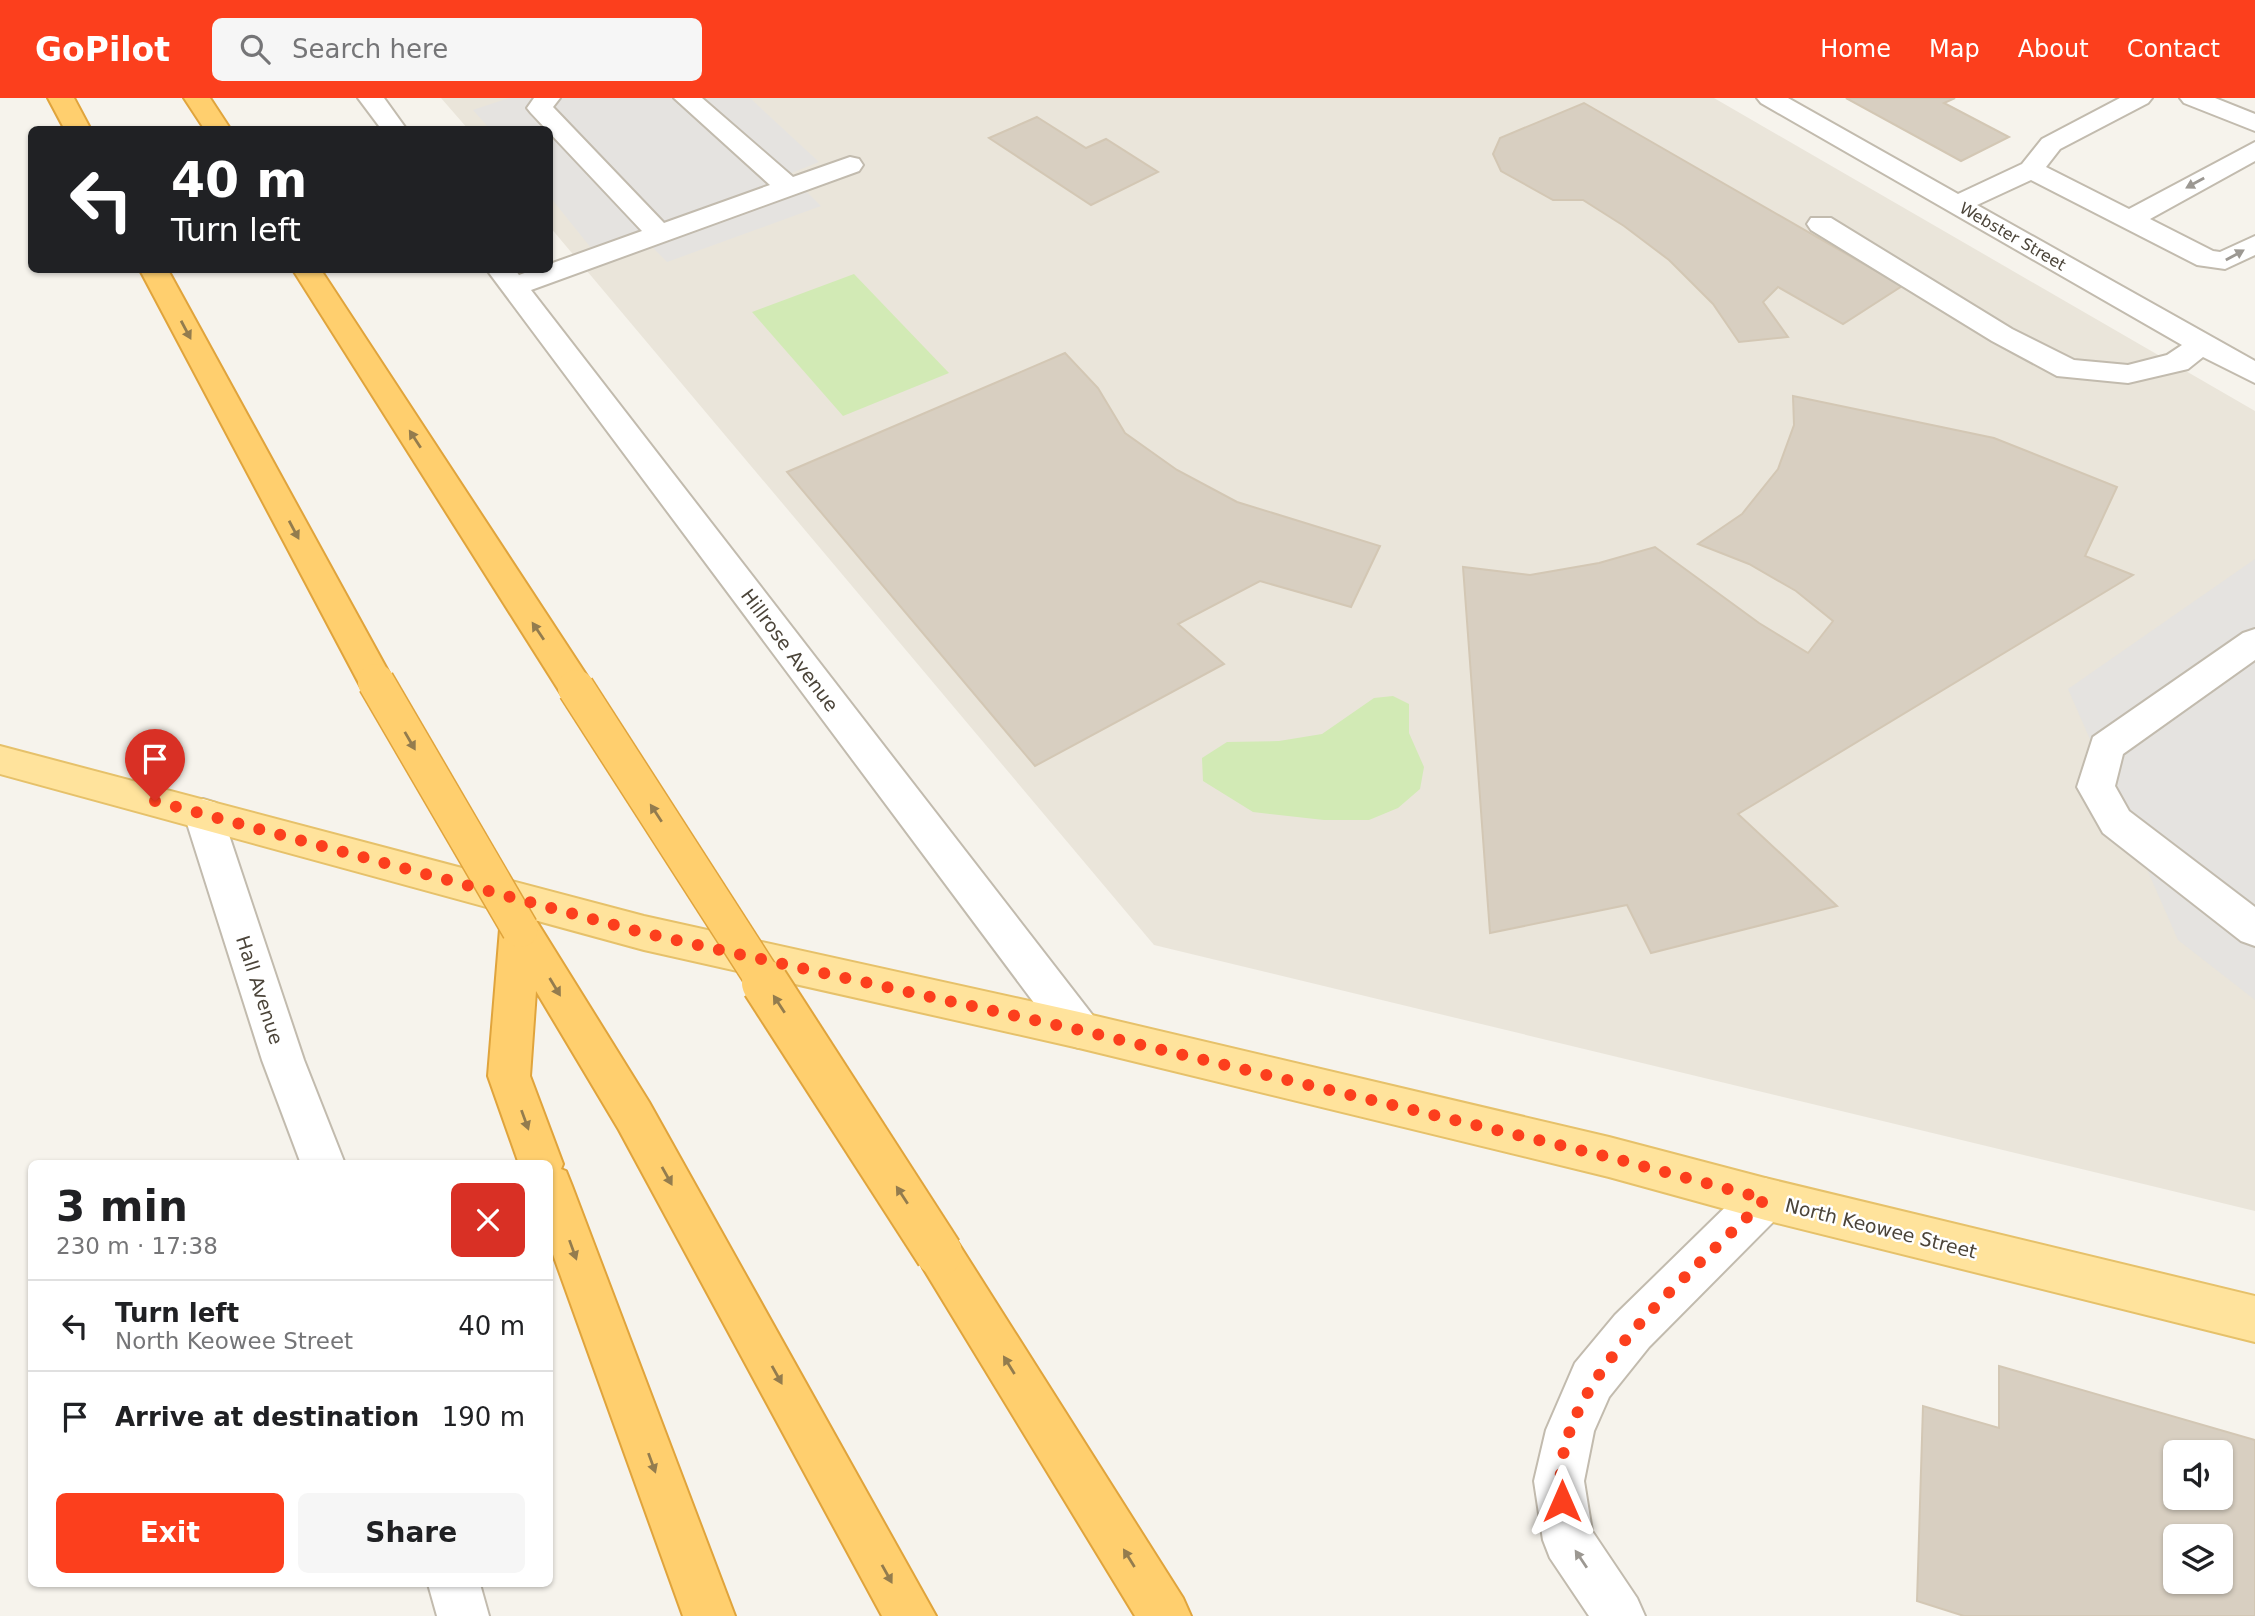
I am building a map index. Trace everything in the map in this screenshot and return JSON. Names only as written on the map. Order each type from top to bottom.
[{"type":"highway","points":[[61,98],[76,126]]},
{"type":"highway","points":[[197,98],[215,126]]},
{"type":"highway","points":[[156,273],[376,682],[520,929],[634,1116],[910,1616]]},
{"type":"highway","points":[[309,273],[939,1253],[1165,1616]]},
{"type":"highway","points":[[520,929],[509,1076],[540,1160]]},
{"type":"highway","points":[[553,1194],[709,1616]]},
{"type":"main road","name":"North Keowee Street","points":[[0,760],[644,933],[1079,1030],[1595,1154],[1765,1199],[2255,1320]]},
{"type":"street","points":[[371,98],[392,126]]},
{"type":"street","points":[[547,98],[540,108],[660,234]]},
{"type":"street","points":[[687,98],[789,187]]},
{"type":"street","name":"Webster Street","points":[[1770,98],[2255,374]]},
{"type":"street","points":[[1957,204],[2031,170],[2051,144],[2139,98]]},
{"type":"street","points":[[2193,98],[2255,122]]},
{"type":"street","points":[[2129,220],[2255,150]]},
{"type":"street","points":[[553,265],[660,234],[850,165]]},
{"type":"street","points":[[2031,170],[2207,259],[2225,261],[2255,244]]},
{"type":"street","points":[[1821,224],[2002,335],[2067,369],[2128,374],[2255,342]]},
{"type":"street","points":[[508,278],[525,273]]},
{"type":"street","name":"Hillrose Avenue","points":[[508,278],[1079,1030]]},
{"type":"street","points":[[2255,642],[2106,747],[2096,787],[2116,822],[2255,929]]},
{"type":"street","name":"Hall Avenue","points":[[203,814],[283,1060],[321,1160]]},
{"type":"street","points":[[1619,1616],[1568,1540],[1559,1482],[1570,1430],[1592,1380],[1632,1331],[1765,1199]]},
{"type":"street","points":[[455,1587],[463,1616]]},
{"type":"shaded area","points":[[441,98],[1714,98],[2255,411],[2255,1211],[1154,945],[553,231],[553,126],[465,126]]},
{"type":"shaded area","points":[[509,98],[750,98],[819,162],[789,174],[821,206],[667,262],[653,248],[604,264],[553,201],[553,126],[487,126],[473,110]]},
{"type":"shaded area","points":[[2255,559],[2255,1000],[2178,940],[2068,689]]},
{"type":"green space","points":[[854,274],[949,373],[843,416],[752,312]]},
{"type":"green space","points":[[1393,696],[1409,704],[1409,733],[1424,767],[1420,789],[1398,808],[1369,820],[1324,820],[1253,812],[1203,781],[1202,758],[1227,742],[1279,741],[1322,734],[1374,698]]},
{"type":"building","points":[[1846,98],[1955,98],[1944,103],[2009,137],[1961,161]]},
{"type":"building","points":[[1584,103],[1902,286],[1843,324],[1778,287],[1763,302],[1788,337],[1739,342],[1713,304],[1669,260],[1624,226],[1583,200],[1553,200],[1501,171],[1493,154],[1500,138]]},
{"type":"building","points":[[1037,117],[1086,148],[1106,139],[1158,172],[1091,205],[989,138]]},
{"type":"building","points":[[1065,353],[1098,388],[1125,433],[1177,470],[1237,502],[1380,546],[1351,607],[1260,581],[1178,624],[1224,664],[1035,766],[787,472]]},
{"type":"building","points":[[1793,396],[1994,438],[2117,487],[2085,556],[2133,575],[1738,814],[1837,906],[1651,953],[1627,905],[1490,933],[1463,567],[1530,575],[1599,563],[1655,547],[1759,623],[1808,653],[1833,621],[1796,591],[1749,564],[1698,544],[1742,514],[1778,469],[1794,425]]},
{"type":"building","points":[[1999,1366],[2255,1440],[2255,1616],[1964,1616],[1917,1601],[1923,1406],[1999,1428]]},
{"type":"route","points":[[155,801],[644,933],[1079,1030],[1609,1157],[1765,1199],[1632,1331],[1592,1380],[1570,1430],[1559,1482],[1562,1501]]}]
